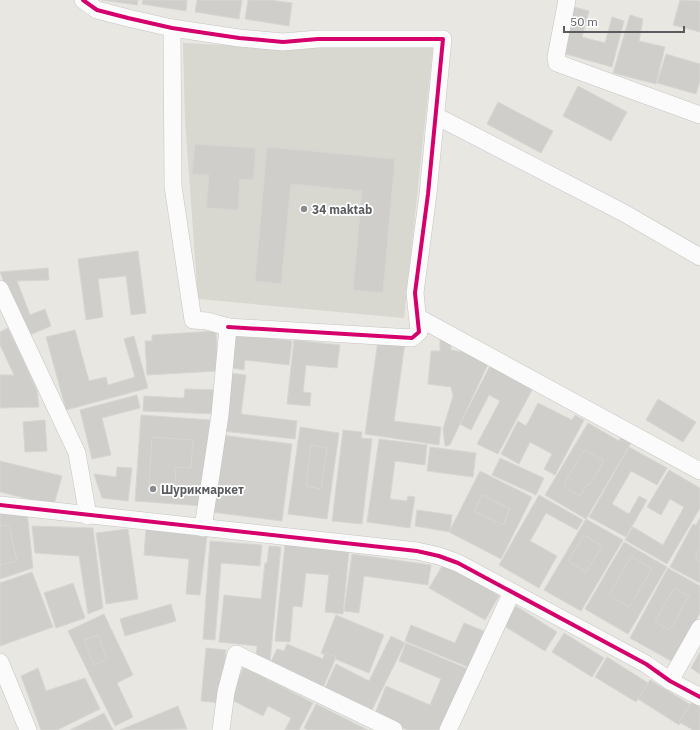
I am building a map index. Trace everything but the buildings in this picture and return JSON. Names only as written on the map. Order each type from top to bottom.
[{"type":"street","points":[[83,0],[97,10],[172,28],[239,38],[283,42],[318,39],[443,39],[416,293],[419,332],[412,338],[228,327],[207,321],[194,320],[173,186],[172,28]]},
{"type":"street","points":[[567,0],[556,57],[557,64],[700,115]]},
{"type":"street","points":[[436,116],[624,213],[700,257]]},
{"type":"street","points":[[0,289],[77,453],[88,516]]},
{"type":"street","points":[[419,318],[700,471]]},
{"type":"street","points":[[203,528],[220,415],[228,327]]},
{"type":"street","points":[[0,505],[88,516],[417,551],[439,556],[458,563],[646,664],[670,681],[700,697]]},
{"type":"street","points":[[448,730],[512,592]]},
{"type":"street","points":[[670,681],[700,628]]},
{"type":"street","points":[[221,730],[226,692],[236,654],[394,730]]},
{"type":"street","points":[[0,662],[28,730]]},
{"type":"shaded area","name":"34 maktab","points":[[183,43],[278,48],[433,47],[404,318],[198,299],[185,120]]},
{"type":"cycle path","points":[[83,0],[97,10],[128,18],[172,28],[239,38],[283,42],[318,39],[443,39],[428,194],[415,293],[419,332],[412,338],[228,327]]},
{"type":"cycle path","points":[[0,505],[417,551],[439,556],[458,563],[646,664],[670,681],[700,697]]},
{"type":"place","name":"34 maktab","points":[[304,209]]},
{"type":"place","name":"Шурикмаркет","points":[[153,489]]}]
